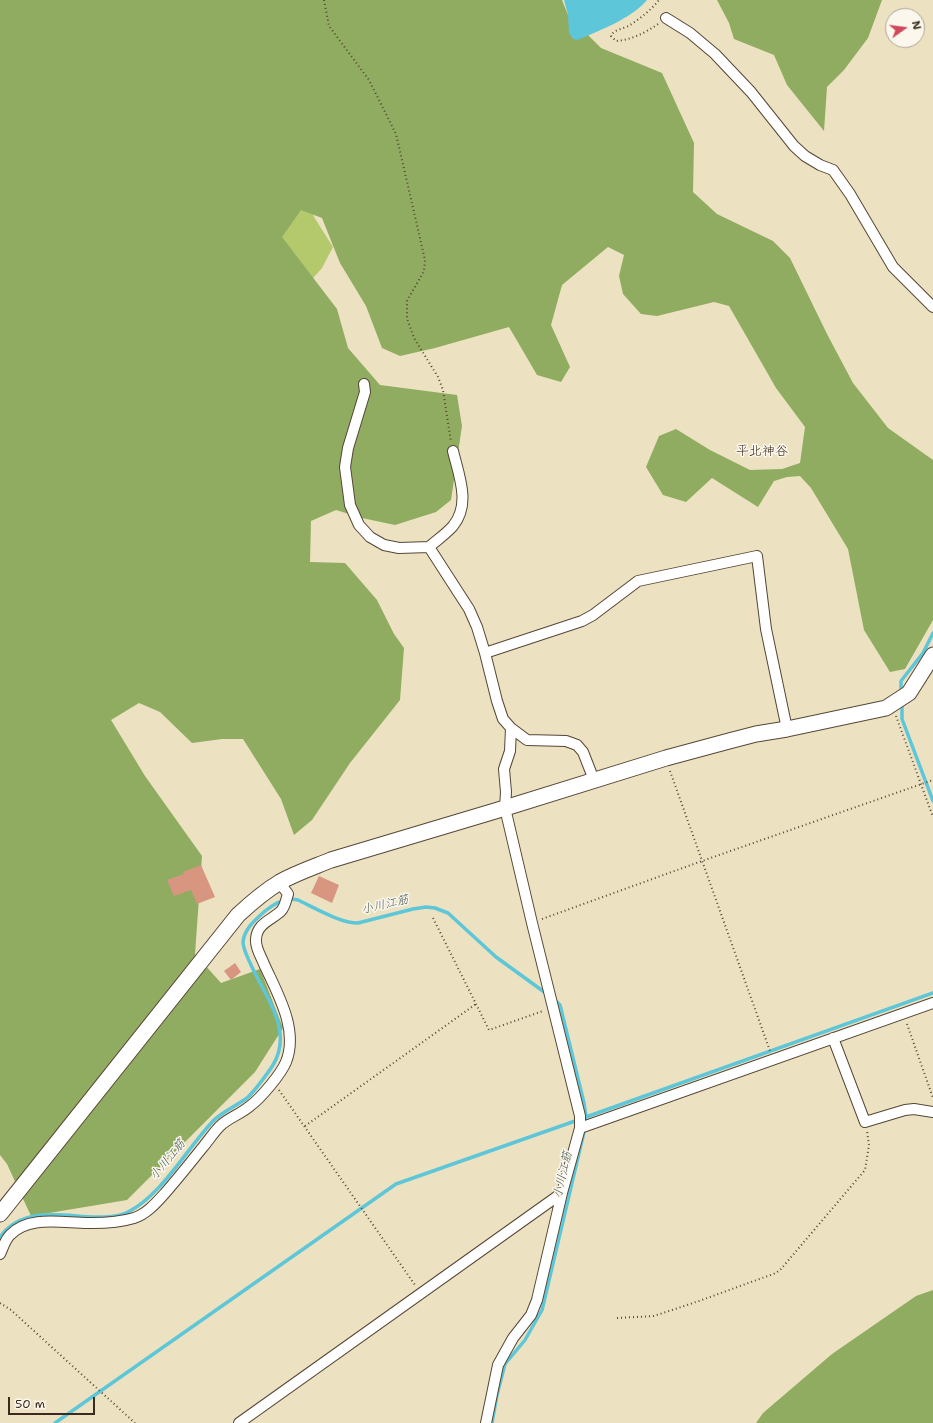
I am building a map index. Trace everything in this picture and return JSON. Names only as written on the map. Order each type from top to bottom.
[{"type":"street","points":[[666,18],[690,33],[715,54],[751,92],[794,146],[805,156],[820,165],[833,170],[850,194],[893,267],[933,307]]},
{"type":"street","points":[[364,384],[365,392],[348,448],[345,467],[350,505],[359,525],[370,537],[384,546],[399,548],[429,547],[453,526],[462,511],[463,494],[453,451]]},
{"type":"street","points":[[429,547],[469,609],[477,627],[503,719],[511,728],[527,740],[566,741],[577,745],[583,752],[594,780]]},
{"type":"street","points":[[485,653],[582,621],[593,615],[638,581],[756,556],[766,629],[787,729]]},
{"type":"street","points":[[0,1214],[238,915],[257,898],[284,888],[305,871],[332,860],[666,758],[756,734],[876,711],[892,705],[909,693],[933,655]]},
{"type":"street","points":[[486,1423],[498,1365],[513,1338],[531,1315],[537,1300],[562,1193],[582,1124],[505,808],[506,792],[504,769],[510,751],[511,728]]},
{"type":"street","points":[[0,1254],[10,1235],[20,1228],[32,1224],[45,1222],[114,1222],[134,1218],[142,1214],[155,1204],[180,1176],[220,1126],[250,1107],[260,1097],[285,1063],[290,1050],[290,1031],[281,1003],[257,949],[256,939],[258,929],[282,910],[284,906],[284,888]]},
{"type":"street","points":[[582,1124],[933,1003]]},
{"type":"street","points":[[833,1038],[865,1122],[905,1110],[914,1109],[933,1112]]},
{"type":"street","points":[[239,1423],[562,1193]]},
{"type":"path","points":[[324,0],[330,26],[369,80],[396,134],[425,260],[424,271],[408,301],[407,318],[414,338],[438,377],[443,390],[453,451]]},
{"type":"path","points":[[659,0],[649,11],[629,26],[613,32],[611,36],[616,41],[632,38],[649,30],[666,18]]},
{"type":"path","points":[[892,705],[933,817]]},
{"type":"path","points":[[666,758],[769,1047]]},
{"type":"path","points":[[532,923],[702,861],[933,780]]},
{"type":"path","points":[[433,918],[489,1030],[553,1004]]},
{"type":"path","points":[[305,1126],[476,1004]]},
{"type":"path","points":[[904,1013],[933,1098]]},
{"type":"path","points":[[272,1081],[305,1126],[421,1294]]},
{"type":"path","points":[[617,1318],[654,1316],[698,1301],[781,1269],[865,1170],[867,1165],[869,1138],[865,1122]]},
{"type":"path","points":[[0,1304],[11,1310],[135,1423]]},
{"type":"green space","points":[[0,0],[562,0],[568,15],[601,48],[662,73],[694,143],[693,192],[717,214],[773,241],[790,258],[853,383],[888,428],[933,460],[933,620],[905,669],[890,672],[864,630],[848,549],[811,488],[800,476],[787,477],[774,481],[758,507],[712,478],[686,502],[663,495],[646,467],[659,436],[676,429],[710,450],[750,470],[782,469],[800,463],[805,427],[776,388],[729,306],[714,302],[657,316],[641,314],[623,294],[619,276],[624,255],[608,247],[562,285],[551,325],[570,367],[561,382],[537,375],[509,327],[435,348],[400,356],[382,348],[366,306],[340,263],[322,218],[301,210],[282,237],[337,309],[348,348],[380,385],[457,395],[462,426],[451,500],[436,512],[395,525],[362,518],[336,510],[311,521],[310,562],[345,563],[377,600],[394,634],[404,648],[400,700],[350,763],[312,820],[294,835],[281,799],[243,739],[222,739],[192,743],[160,712],[139,703],[111,720],[145,776],[202,856],[195,954],[221,983],[260,969],[283,1028],[255,1072],[127,1200],[31,1216],[7,1164],[0,1155]]},
{"type":"green space","points":[[717,0],[882,0],[868,38],[844,70],[827,87],[824,131],[787,85],[774,55],[734,39],[729,23]]},
{"type":"green space","points":[[307,197],[314,217],[333,247],[322,268],[306,286],[271,230]]},
{"type":"green space","points":[[933,1290],[933,1423],[756,1423],[763,1413],[832,1354],[916,1296]]},
{"type":"water","points":[[564,0],[647,0],[633,13],[578,40],[573,39],[569,33],[568,15]]},
{"type":"building","points":[[201,865],[215,897],[197,904],[191,890],[174,896],[167,880],[184,874],[183,872]]},
{"type":"building","points":[[319,876],[339,885],[332,903],[311,893]]},
{"type":"building","points":[[235,963],[241,972],[231,980],[224,971]]},
{"type":"waterway","points":[[901,692],[901,681],[923,653],[933,633]]},
{"type":"waterway","points":[[902,702],[902,719],[933,801]]},
{"type":"waterway","name":"小川江筋","points":[[0,1237],[9,1227],[31,1217],[43,1215],[108,1217],[128,1212],[140,1205],[152,1195],[214,1120],[247,1098],[253,1092],[273,1065],[279,1052],[280,1039],[279,1026],[275,1014],[247,956],[243,942],[248,929],[254,921],[269,908],[281,901],[289,899],[298,900],[343,921],[358,923],[413,909],[426,907],[435,908],[448,913],[496,957],[547,994]]},
{"type":"waterway","points":[[586,1117],[933,993]]},
{"type":"waterway","name":"小川江筋","points":[[492,1423],[505,1364],[525,1340],[542,1310],[584,1132],[586,1117],[584,1103],[560,1005],[553,998]]},
{"type":"waterway","points":[[55,1423],[396,1184],[578,1120]]},
{"type":"district","name":"平北神谷","points":[[762,452]]}]
